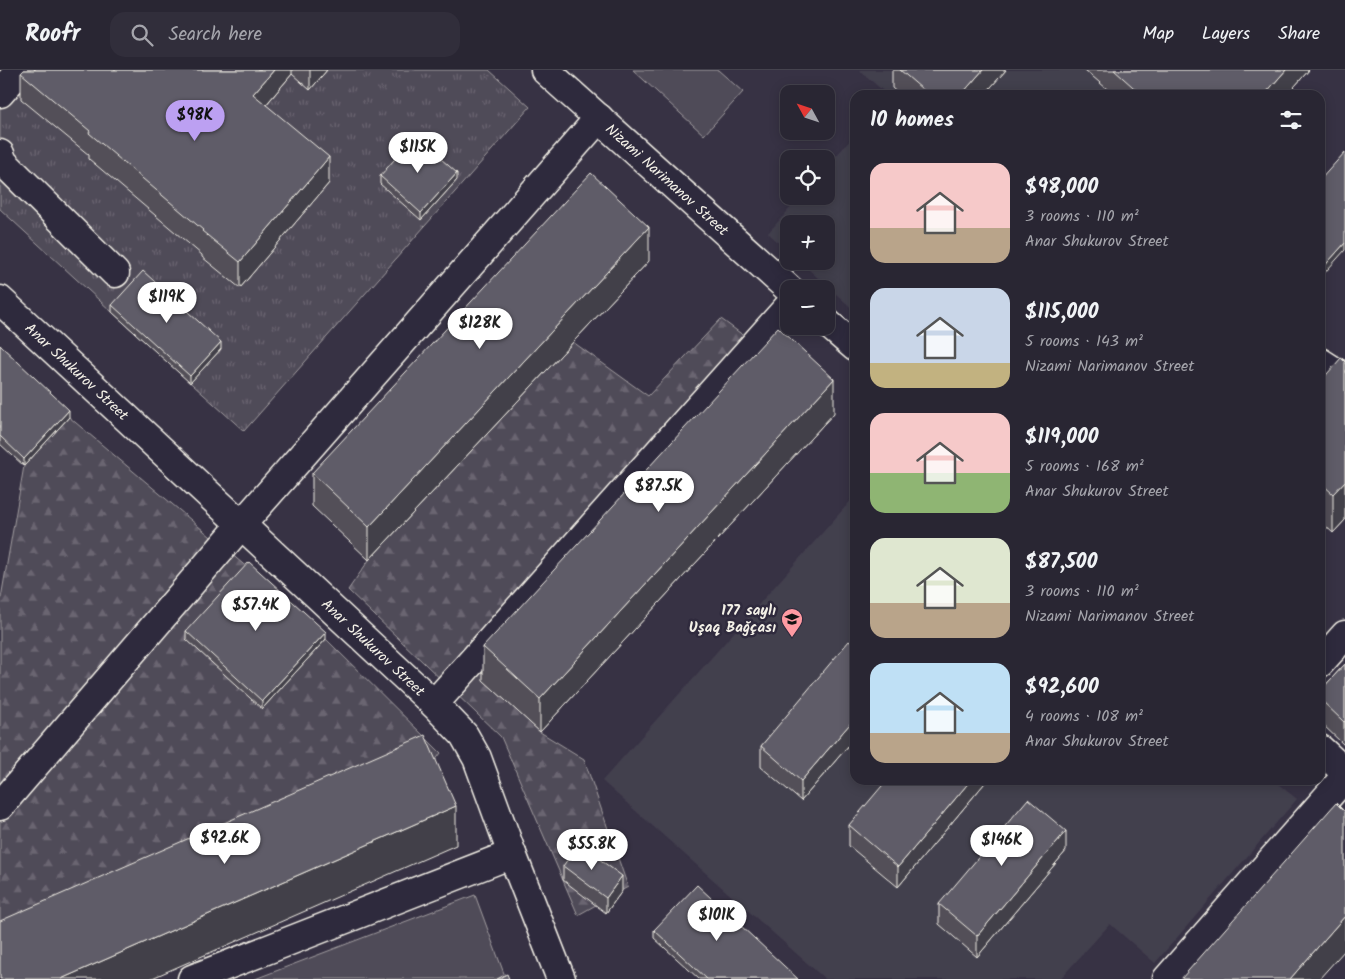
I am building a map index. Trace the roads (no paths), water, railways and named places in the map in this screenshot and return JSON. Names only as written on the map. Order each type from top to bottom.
[{"type":"street","points":[[0,93],[20,70]]},
{"type":"street","name":"Nizami Narimanov Street","points":[[545,70],[780,281]]},
{"type":"street","points":[[0,806],[242,524],[599,118]]},
{"type":"street","points":[[0,154],[3,162],[115,273]]},
{"type":"street","name":"Anar Shukurov Street","points":[[0,300],[242,524],[434,704],[464,735],[477,758],[561,979]]},
{"type":"street","points":[[434,704],[780,316]]},
{"type":"street","points":[[835,329],[850,342]]},
{"type":"street","points":[[1325,365],[1345,378]]},
{"type":"street","points":[[1325,658],[1345,636]]},
{"type":"street","points":[[1325,754],[1345,772]]},
{"type":"street","points":[[1167,979],[1345,777]]},
{"type":"street","points":[[203,977],[512,854]]},
{"type":"place","name":"177 saylı Uşaq Bağçası","points":[[792,638]]}]
